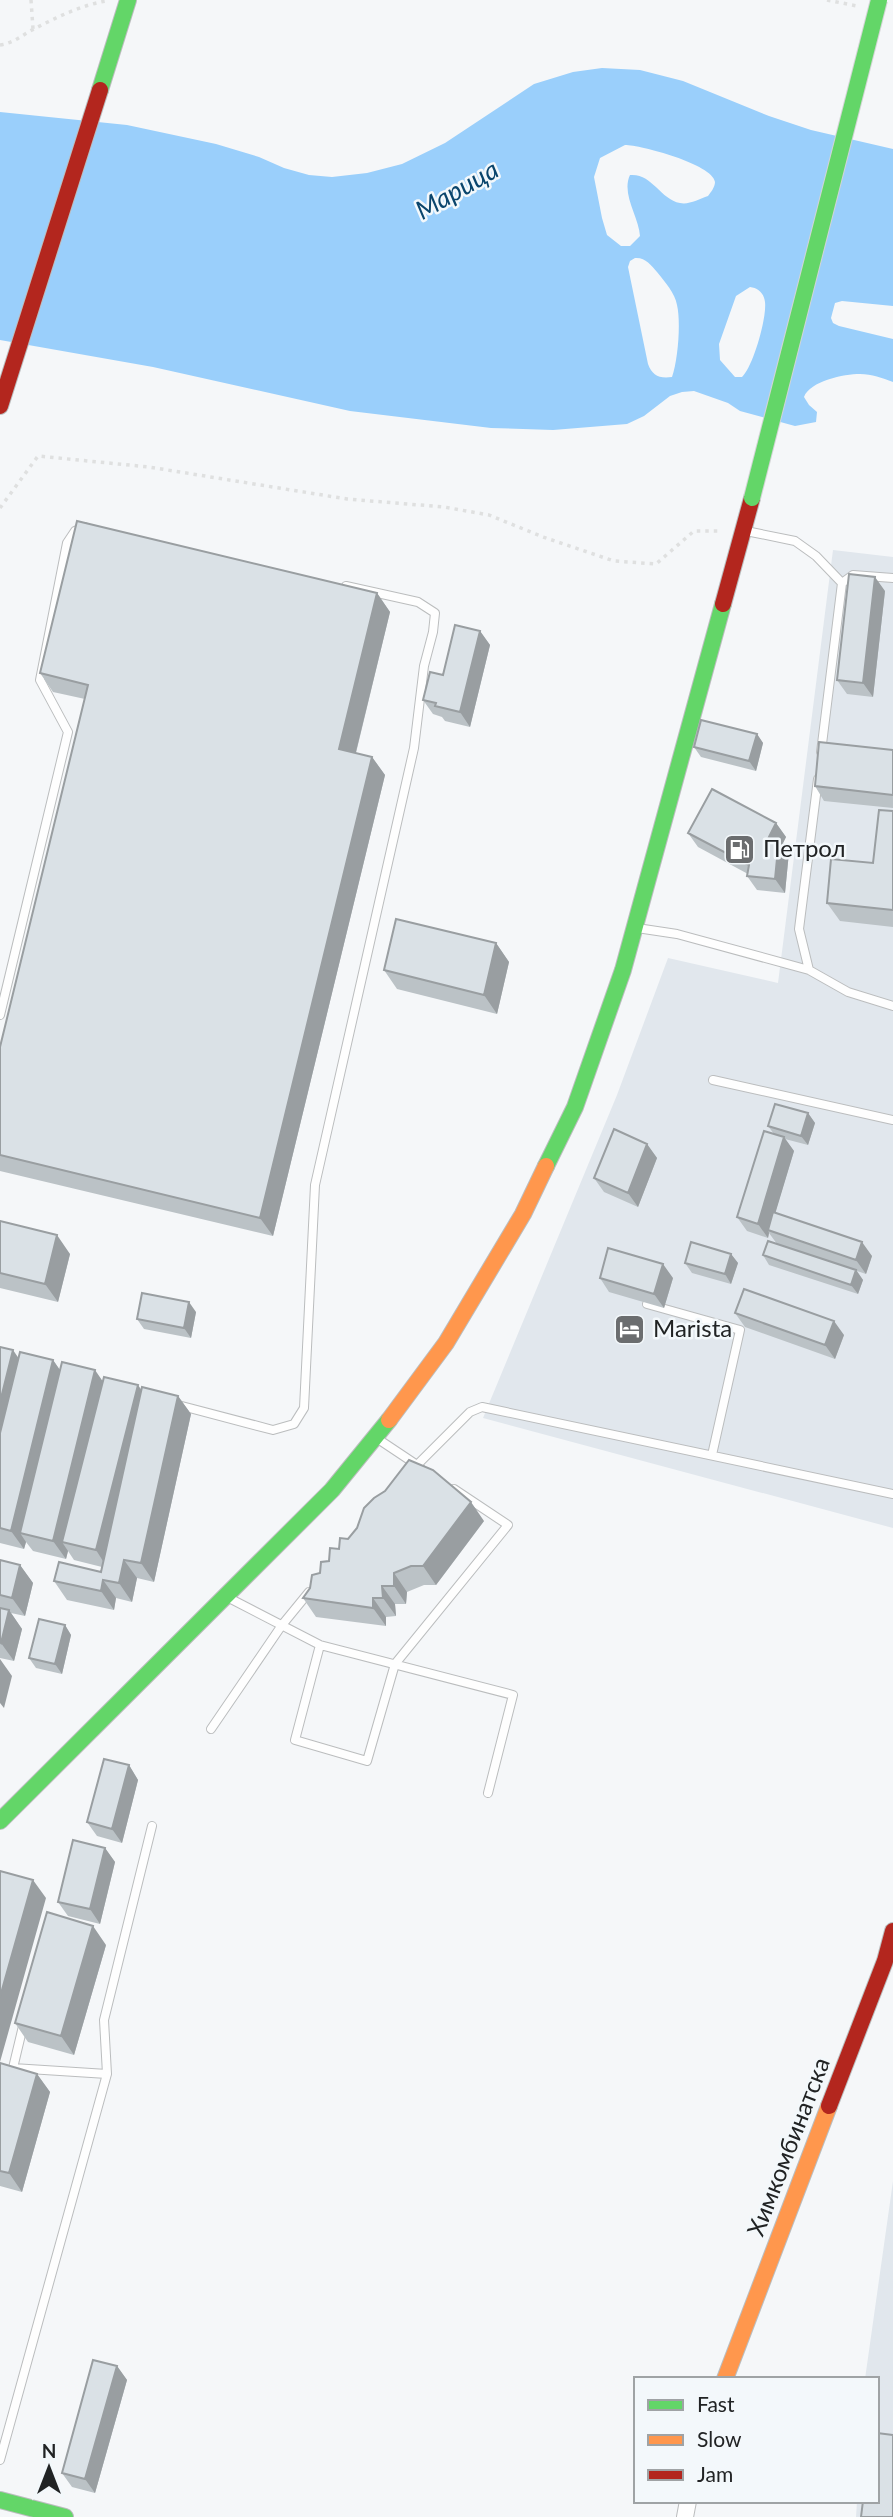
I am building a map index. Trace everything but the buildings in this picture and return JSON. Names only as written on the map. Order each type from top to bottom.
[{"type":"main road","points":[[1,402],[128,0]]},
{"type":"main road","points":[[0,1821],[331,1490],[375,1438],[446,1343],[523,1214],[575,1107],[623,970],[752,498],[879,0]]},
{"type":"main road","name":"Химкомбинатска","points":[[726,2377],[885,1961],[893,1931]]},
{"type":"main road","points":[[0,2500],[65,2517]]},
{"type":"lane","points":[[0,1015],[68,732],[40,680],[67,543],[75,531],[86,526],[100,529]]},
{"type":"lane","points":[[743,531],[795,541],[816,556],[842,583]]},
{"type":"lane","points":[[809,971],[799,929],[842,583],[853,575],[893,578]]},
{"type":"lane","points":[[169,1403],[273,1430],[294,1424],[304,1408],[314,1185],[414,748],[424,666],[435,613],[418,602],[339,584]]},
{"type":"lane","points":[[634,928],[677,934],[809,971],[848,992],[893,1006]]},
{"type":"lane","points":[[713,1080],[893,1120]]},
{"type":"lane","points":[[647,1304],[740,1330],[712,1455]]},
{"type":"lane","points":[[407,1475],[470,1412],[482,1407],[893,1494]]},
{"type":"lane","points":[[375,1438],[428,1472]]},
{"type":"lane","points":[[320,1645],[295,1740],[367,1761],[395,1664],[508,1525],[451,1487]]},
{"type":"lane","points":[[211,1729],[282,1625],[318,1582]]},
{"type":"lane","points":[[225,1596],[320,1645],[513,1695],[488,1793]]},
{"type":"lane","points":[[0,2460],[107,2074],[104,2020],[152,1826]]},
{"type":"lane","points":[[0,2083],[13,2068],[26,2014]]},
{"type":"lane","points":[[13,2068],[107,2074]]},
{"type":"path","points":[[30,0],[33,29]]},
{"type":"path","points":[[0,45],[11,43],[33,29],[90,4],[112,0]]},
{"type":"path","points":[[0,508],[38,457],[149,467],[347,499],[444,507],[489,514],[543,537],[614,561],[656,564],[694,531],[743,531]]},
{"type":"shaded area","points":[[833,550],[893,557],[893,1528],[483,1418],[617,1095],[668,958],[778,983]]},
{"type":"shaded area","points":[[893,2181],[893,2517],[856,2517],[857,2503],[879,2503],[879,2377],[865,2377]]},
{"type":"water","name":"Марица","points":[[602,68],[640,70],[683,81],[811,130],[893,149],[893,306],[842,301],[835,303],[831,318],[833,323],[839,326],[893,339],[893,382],[860,374],[845,375],[820,383],[807,391],[804,397],[817,412],[816,422],[795,426],[740,411],[728,403],[694,391],[670,396],[644,416],[627,424],[553,430],[491,428],[350,411],[153,367],[0,340],[0,112],[127,125],[216,144],[309,175],[332,177],[367,173],[402,164],[445,143],[534,84],[573,72]],"holes":[[[625,145],[645,148],[690,162],[711,175],[715,182],[708,196],[683,203],[673,201],[644,178],[630,175],[629,198],[640,236],[630,246],[621,246],[607,235],[594,177],[600,158]],[[639,258],[648,262],[676,301],[678,341],[672,377],[657,375],[648,364],[628,267],[630,261]],[[750,287],[758,290],[765,302],[758,342],[751,363],[742,377],[735,377],[720,360],[719,344],[736,296]]]},
{"type":"traffic: fast","points":[[100,90],[128,0]]},
{"type":"traffic: fast","points":[[752,498],[879,0]]},
{"type":"traffic: fast","points":[[546,1166],[575,1107],[623,970],[723,604]]},
{"type":"traffic: fast","points":[[0,1821],[332,1490],[389,1420]]},
{"type":"traffic: fast","points":[[0,2500],[65,2517]]},
{"type":"traffic: slow","points":[[389,1420],[446,1343],[523,1214],[546,1166]]},
{"type":"traffic: slow","points":[[726,2377],[829,2106]]},
{"type":"traffic: jam","points":[[0,406],[100,90]]},
{"type":"traffic: jam","points":[[723,604],[752,498]]},
{"type":"traffic: jam","points":[[829,2106],[885,1961],[893,1931]]},
{"type":"place","name":"Петрол","points":[[740,849]]},
{"type":"place","name":"Marista","points":[[630,1329]]}]
